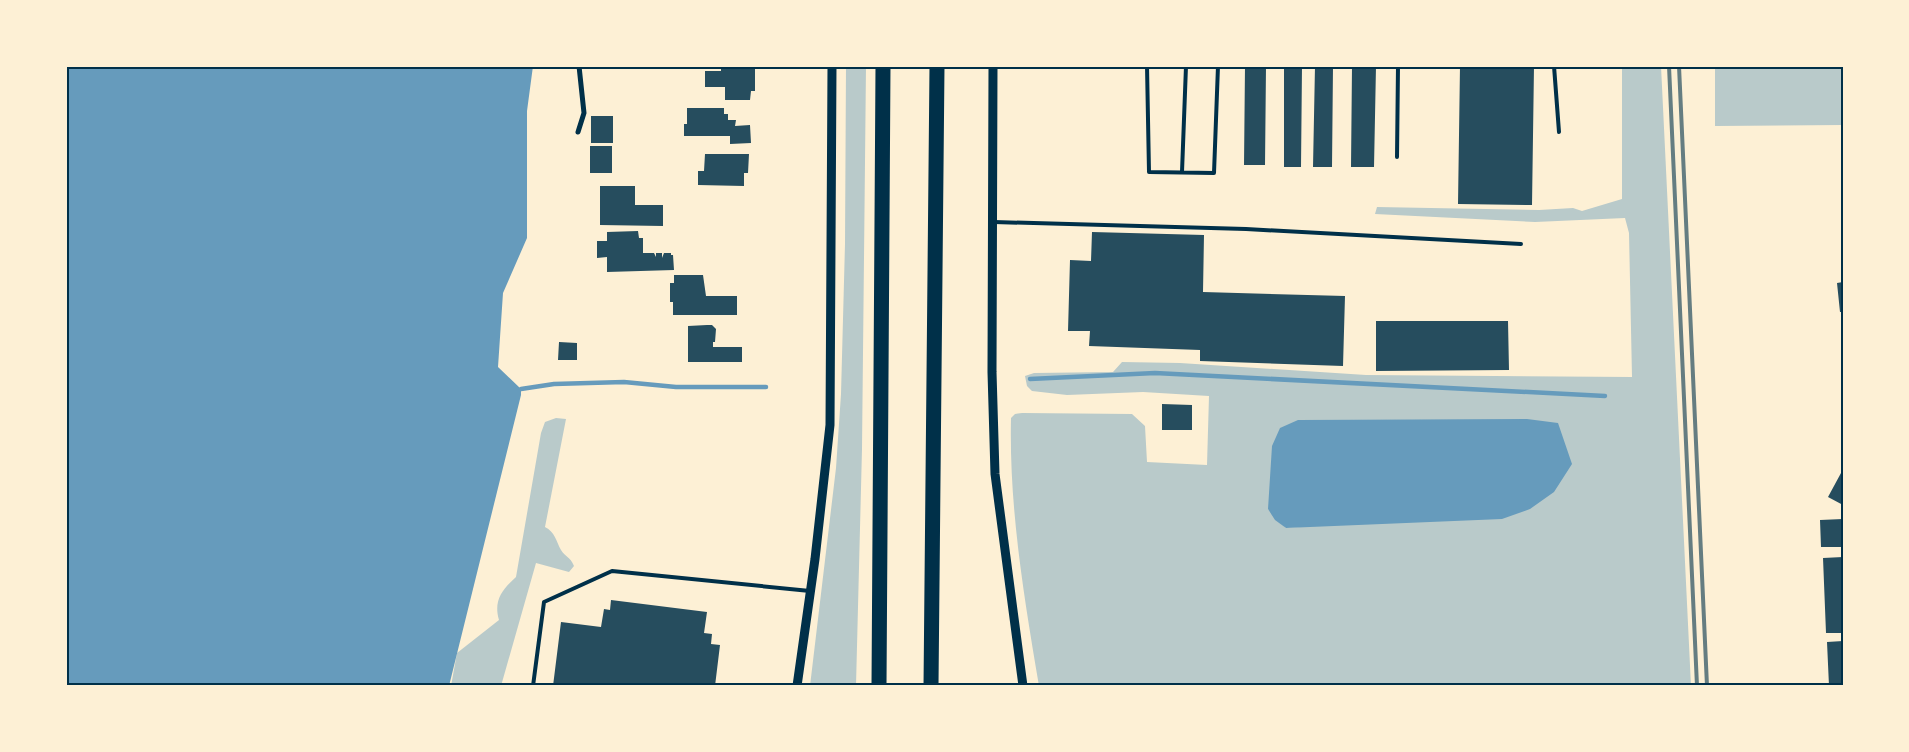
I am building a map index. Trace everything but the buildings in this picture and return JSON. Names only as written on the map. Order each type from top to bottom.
[{"type":"highway","points":[[879,686],[883,66]]},
{"type":"highway","points":[[931,686],[937,66]]},
{"type":"street","points":[[578,132],[584,113],[579,66]]},
{"type":"street","points":[[797,686],[811,591],[830,425],[832,66]]},
{"type":"street","points":[[993,66],[992,372],[995,474],[1023,686]]},
{"type":"lane","points":[[1147,66],[1149,172],[1214,172],[1218,66]]},
{"type":"lane","points":[[1182,172],[1186,66]]},
{"type":"lane","points":[[1397,157],[1398,66]]},
{"type":"lane","points":[[1554,66],[1559,132]]},
{"type":"lane","points":[[992,222],[1246,230],[1521,244]]},
{"type":"lane","points":[[533,686],[544,602],[612,571],[811,591]]},
{"type":"shaded area","points":[[846,66],[866,66],[862,449],[856,686],[810,686],[836,468],[841,394],[845,244]]},
{"type":"shaded area","points":[[1622,66],[1661,66],[1691,686],[1039,686],[1023,586],[1015,519],[1012,485],[1011,418],[1015,414],[1022,413],[1132,414],[1145,426],[1147,462],[1207,465],[1209,396],[1143,392],[1067,395],[1032,391],[1027,386],[1025,376],[1034,373],[1113,372],[1122,362],[1180,363],[1366,375],[1632,377],[1629,233],[1625,218],[1535,222],[1375,214],[1377,207],[1539,210],[1573,208],[1582,211],[1622,199]],"holes":[[[1268,509],[1342,524],[1286,528]]]},
{"type":"shaded area","points":[[1715,66],[1843,66],[1843,125],[1715,126]]},
{"type":"shaded area","points":[[556,418],[566,419],[545,527],[553,534],[561,550],[574,566],[569,572],[536,563],[501,686],[451,686],[457,653],[499,620],[497,613],[498,601],[503,591],[516,577],[541,433],[545,422]]},
{"type":"water","points":[[66,66],[533,66],[527,111],[527,238],[503,293],[498,367],[521,389],[521,395],[449,686],[66,686]]},
{"type":"water","points":[[1527,419],[1558,423],[1572,464],[1554,492],[1530,509],[1502,519],[1286,528],[1275,520],[1268,509],[1272,446],[1280,428],[1298,420]]},
{"type":"waterway","points":[[1030,379],[1155,373],[1605,396]]},
{"type":"waterway","points":[[521,389],[554,384],[624,382],[676,387],[766,387]]},
{"type":"railway","points":[[1669,66],[1697,686]]},
{"type":"railway","points":[[1679,66],[1707,686]]}]
